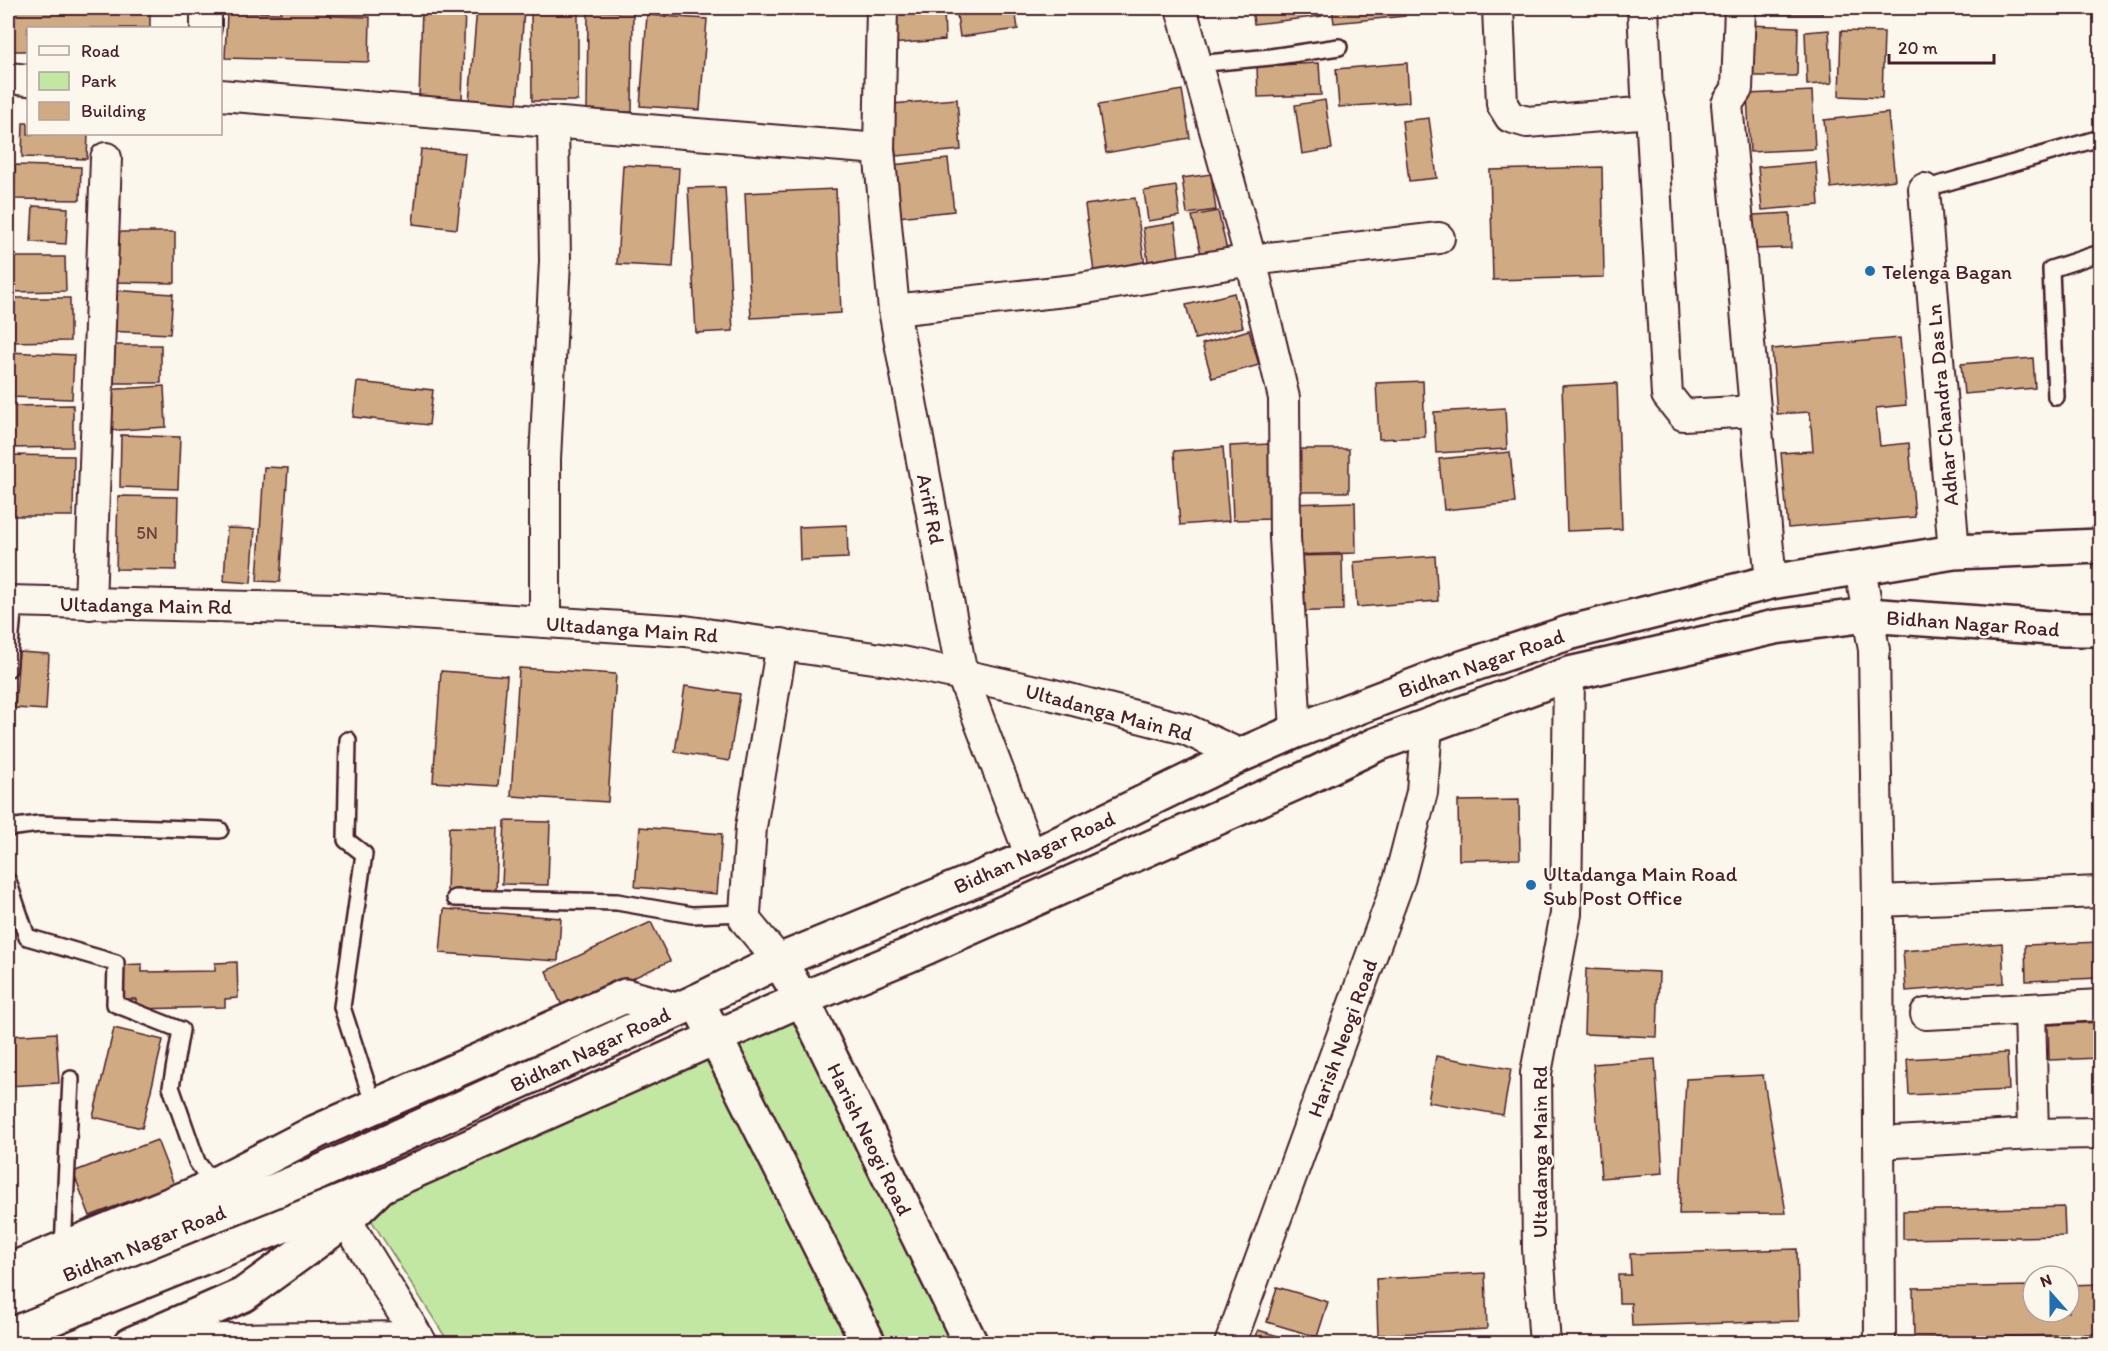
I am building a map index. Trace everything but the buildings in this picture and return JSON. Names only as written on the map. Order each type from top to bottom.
[{"type":"main road","name":"Bidhan Nagar Road","points":[[8,1298],[316,1174],[779,961],[1030,857],[1241,755],[1296,731],[1450,672],[1568,633],[1771,582],[1954,552],[2100,546]]},
{"type":"main road","name":"Bidhan Nagar Road","points":[[8,1336],[339,1213],[381,1186],[802,999],[909,955],[1298,782],[1375,745],[1569,674],[1775,627],[1867,615],[2065,629],[2100,629]]},
{"type":"main road","name":"Harish Neogi Road","points":[[779,961],[802,999],[970,1344]]},
{"type":"main road","points":[[8,1271],[198,1193],[316,1132],[625,996],[686,1005],[717,1038],[869,1344]]},
{"type":"main road","points":[[134,1342],[243,1295],[339,1213]]},
{"type":"street","points":[[206,8],[206,27]]},
{"type":"street","name":"Ariff Rd","points":[[882,8],[879,149],[894,310],[962,675],[1030,857]]},
{"type":"street","points":[[1181,8],[1251,260],[1284,398],[1285,537],[1296,731]]},
{"type":"street","points":[[1498,8],[1502,104],[1510,117],[1527,122],[1651,112]]},
{"type":"street","points":[[1643,8],[1667,395],[1683,415],[1755,411]]},
{"type":"street","points":[[1740,8],[1737,90],[1727,104],[1771,582]]},
{"type":"street","points":[[8,78],[27,80]]},
{"type":"street","points":[[222,96],[879,149]]},
{"type":"street","points":[[545,622],[545,459],[555,261],[553,122]]},
{"type":"street","points":[[90,604],[106,158]]},
{"type":"street","name":"Adhar Chandra Das Ln","points":[[1924,189],[1954,552]]},
{"type":"street","points":[[894,310],[1074,290],[1251,260],[1439,238]]},
{"type":"street","points":[[1860,568],[1874,650],[1878,901],[1880,1344]]},
{"type":"street","name":"Ultadanga Main Rd","points":[[11,601],[339,609],[685,631],[902,662],[1050,694],[1185,729],[1241,755]]},
{"type":"street","points":[[779,961],[745,920],[745,913],[751,827],[782,644]]},
{"type":"street","name":"Ultadanga Main Rd","points":[[1545,1344],[1538,1249],[1536,1073],[1566,914],[1569,674]]},
{"type":"street","name":"Harish Neogi Road","points":[[1230,1344],[1400,878],[1422,792],[1427,726]]},
{"type":"street","points":[[1878,901],[2100,892]]},
{"type":"street","points":[[1926,1014],[2100,1005]]},
{"type":"street","points":[[2030,1009],[2033,1134]]},
{"type":"street","points":[[1879,1143],[2033,1134],[2100,1133]]},
{"type":"street","points":[[339,1213],[420,1340]]},
{"type":"street","points":[[134,1342],[420,1340]]},
{"type":"lane","points":[[1196,64],[1271,57],[1339,46]]},
{"type":"lane","name":"Adhar Chandra Das Ln","points":[[1924,189],[2100,138]]},
{"type":"lane","points":[[2056,397],[2051,269],[2100,253]]},
{"type":"lane","points":[[8,669],[11,601]]},
{"type":"lane","points":[[348,740],[346,840],[364,854],[342,1007],[374,1106]]},
{"type":"lane","points":[[8,828],[39,824],[220,830]]},
{"type":"lane","points":[[8,881],[27,937],[116,963],[115,1004],[182,1030],[171,1087],[197,1162],[213,1184]]},
{"type":"lane","points":[[455,898],[617,902],[692,915],[745,913]]},
{"type":"lane","points":[[63,1248],[71,1079]]},
{"type":"green space","points":[[792,1003],[960,1343],[889,1343],[731,1034]]},
{"type":"green space","points":[[709,1046],[862,1343],[449,1343],[368,1215],[416,1175]]},
{"type":"place","name":"Telenga Bagan","points":[[1870,271]]},
{"type":"place","name":"Ultadanga Main Road Sub Post Office","points":[[1531,885]]}]
